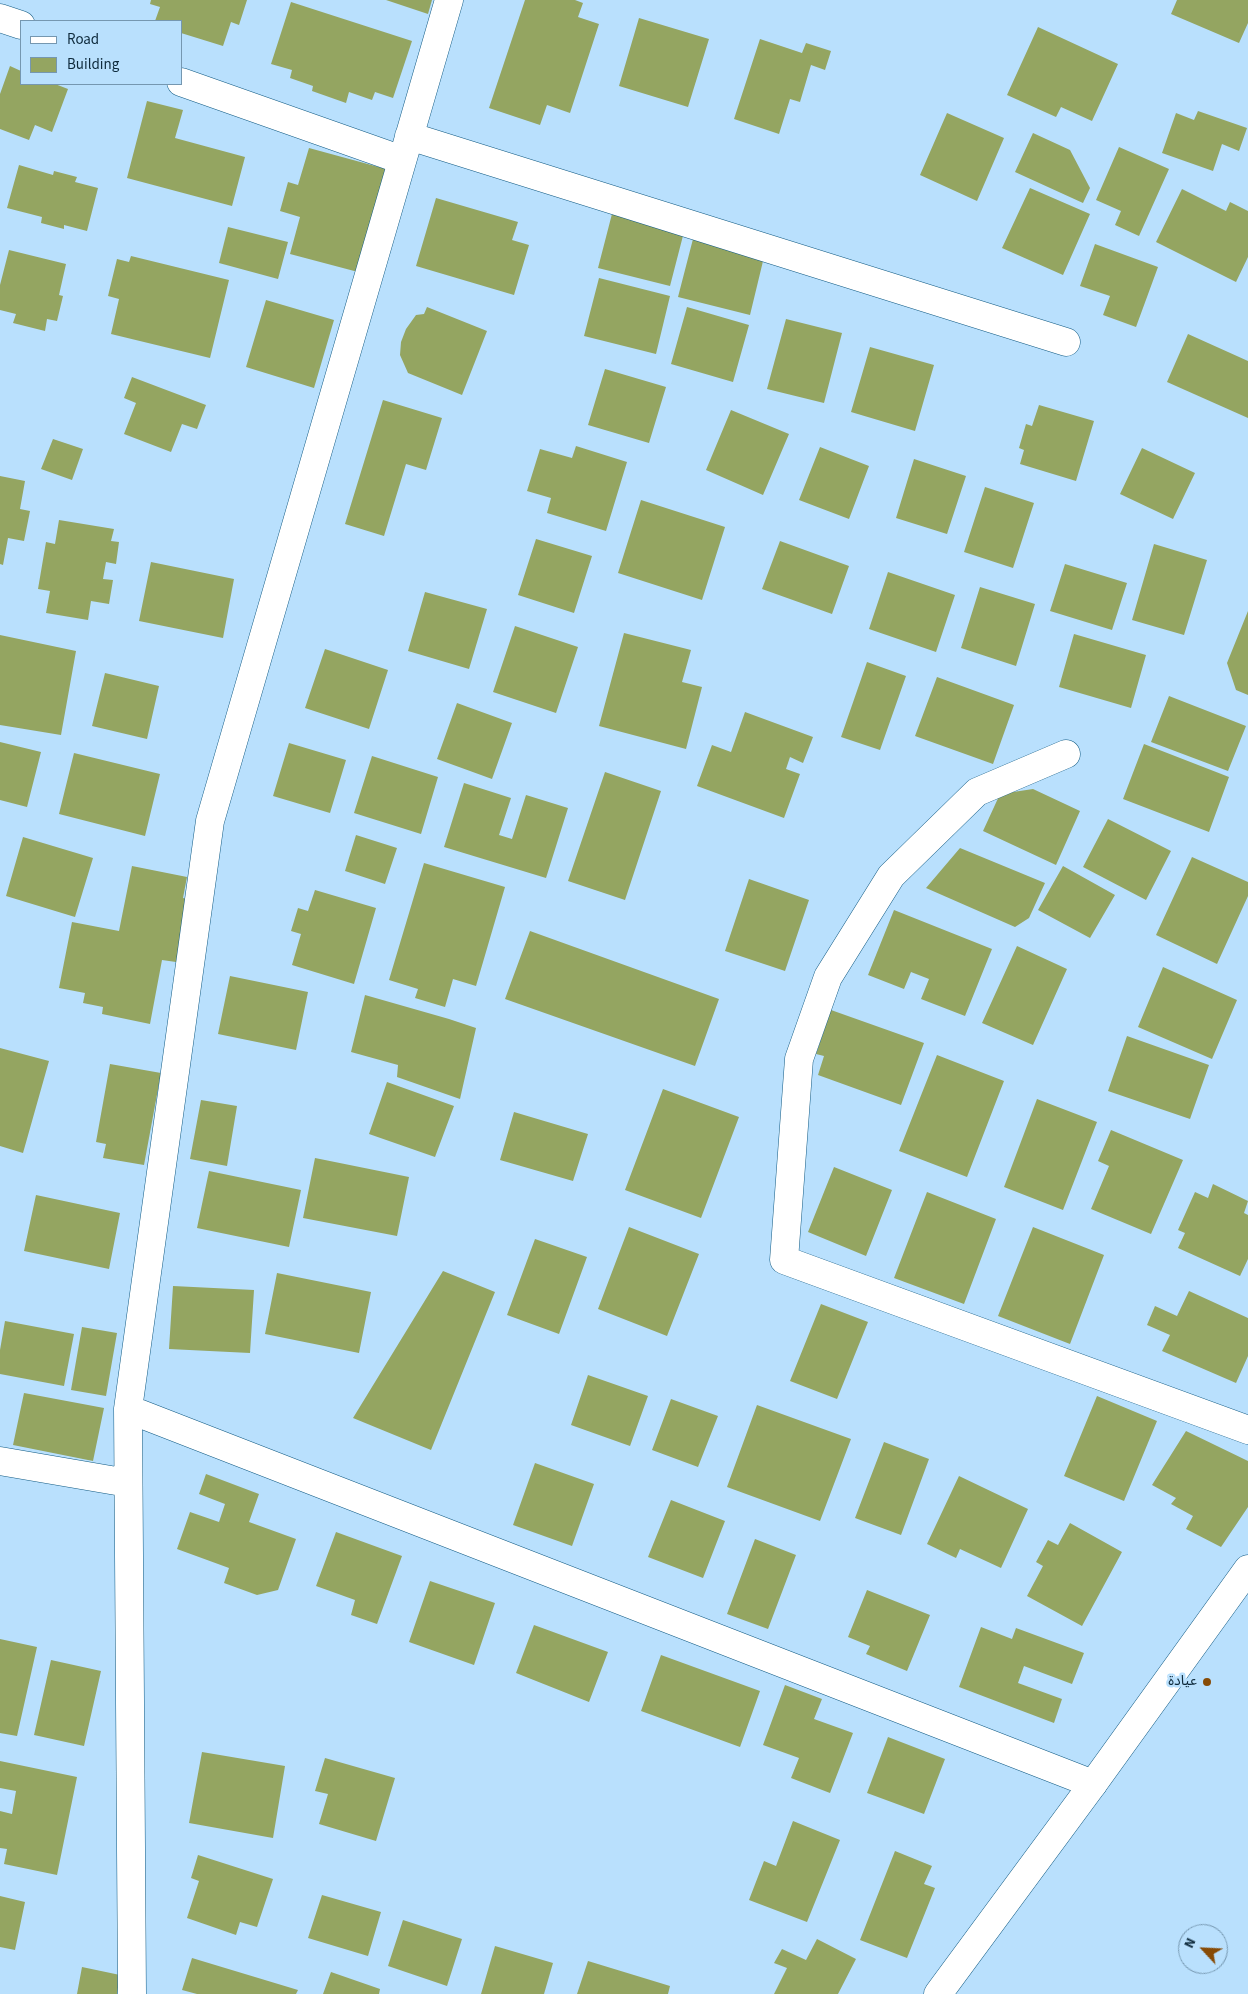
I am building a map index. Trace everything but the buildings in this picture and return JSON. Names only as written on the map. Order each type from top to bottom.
[{"type":"street","points":[[132,1994],[128,1409],[210,821],[448,0]]},
{"type":"street","points":[[0,18],[20,26]]},
{"type":"street","points":[[182,82],[1066,342]]},
{"type":"street","points":[[1066,754],[977,792],[890,876],[828,976],[799,1059],[784,1260],[1248,1430]]},
{"type":"street","points":[[128,1409],[1093,1784]]},
{"type":"street","points":[[0,1461],[128,1483]]},
{"type":"street","points":[[938,1994],[1248,1569]]},
{"type":"place","name":"عيادة","points":[[1207,1682]]}]
